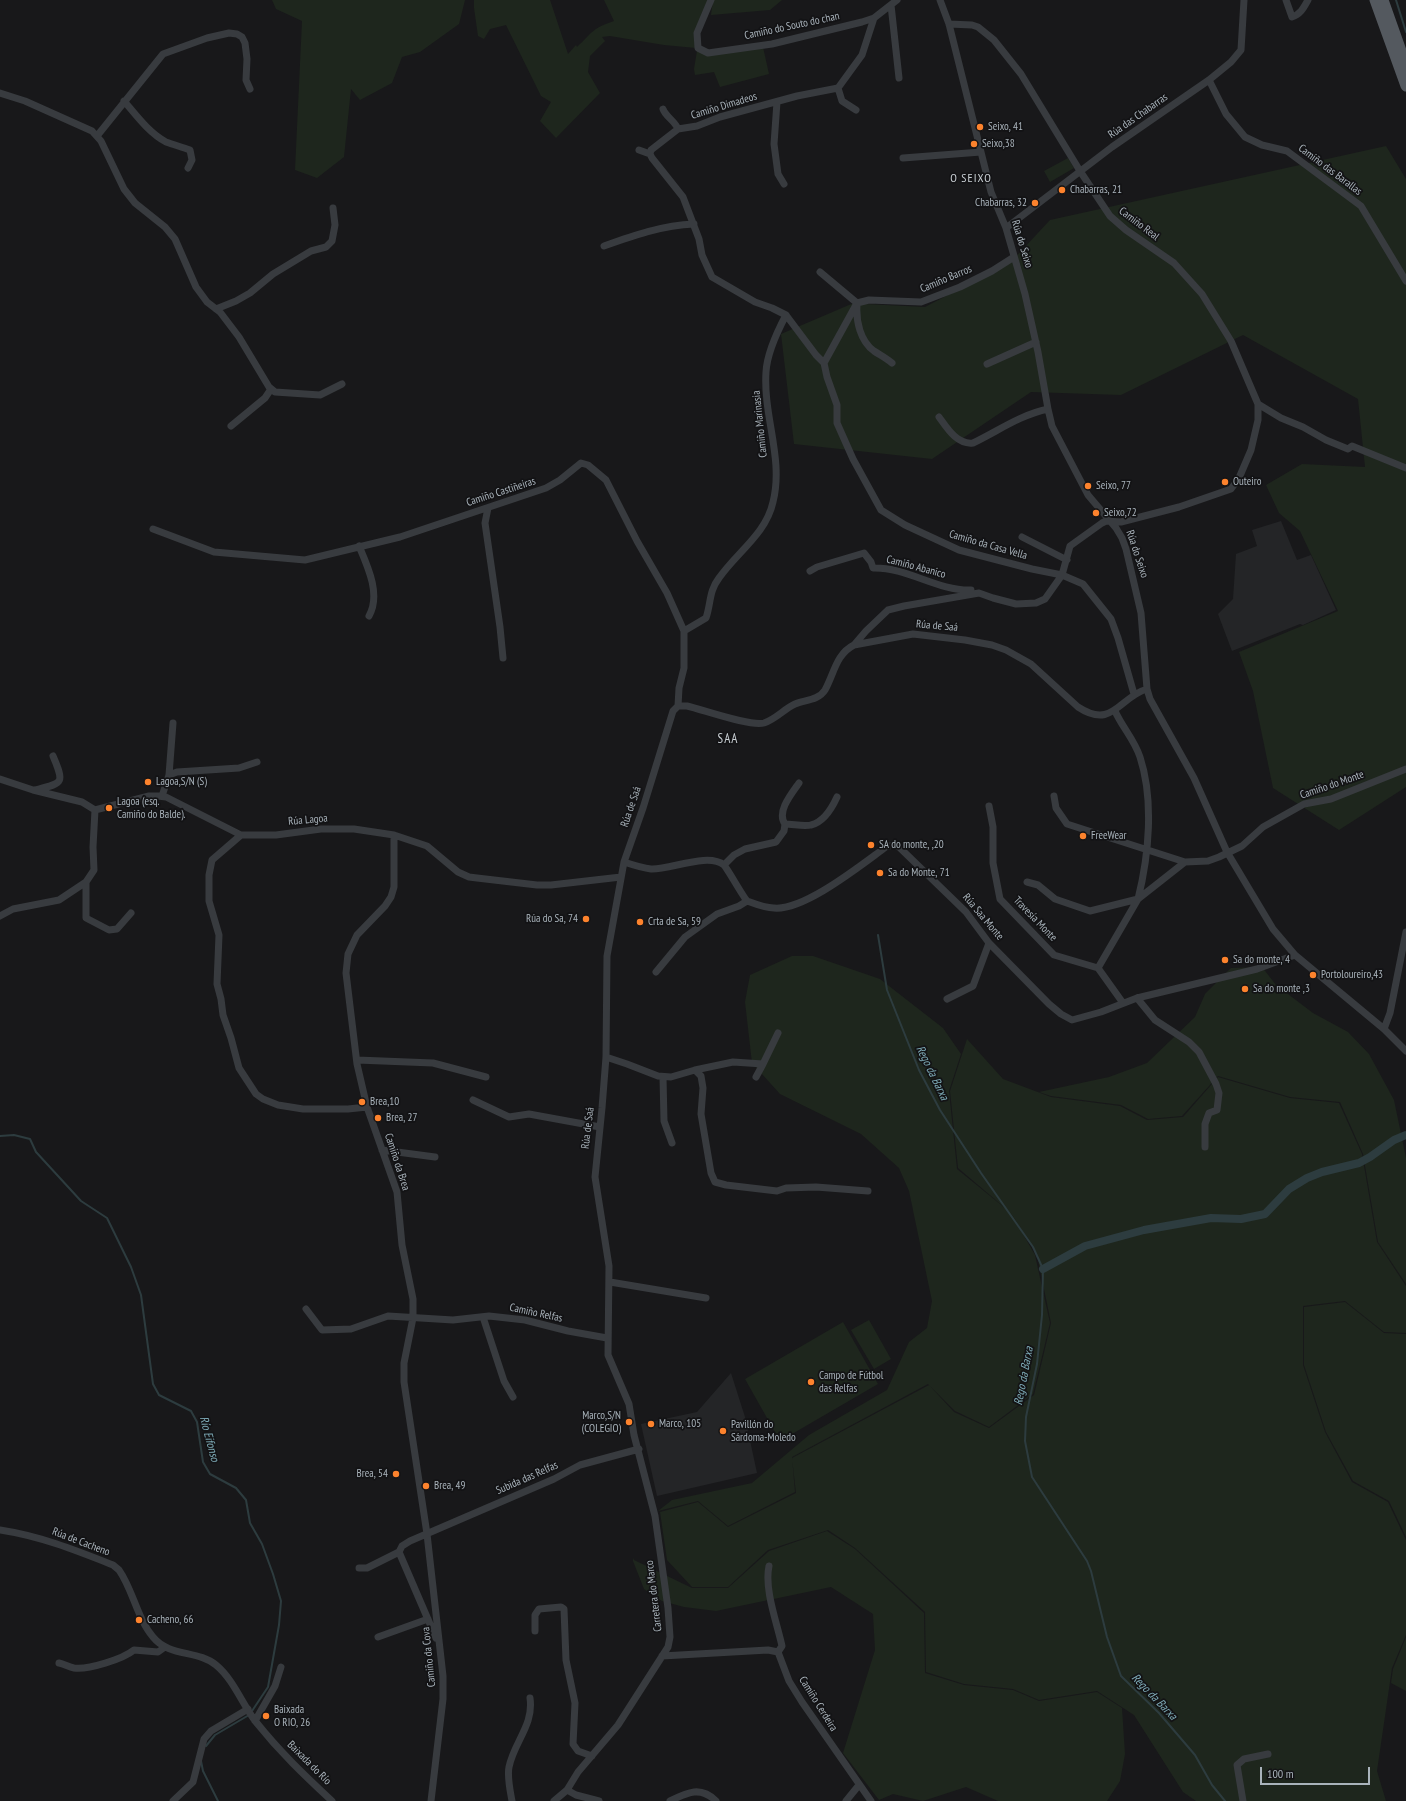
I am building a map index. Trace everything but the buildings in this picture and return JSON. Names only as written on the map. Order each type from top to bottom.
[{"type":"main road","points":[[1375,0],[1406,86]]},
{"type":"main road","points":[[1383,0],[1406,65]]},
{"type":"street","name":"Camiño do Souto do chan","points":[[711,0],[697,33],[698,48],[708,53],[772,44],[874,18],[897,0]]},
{"type":"street","name":"Rúa do Seixo","points":[[940,0],[950,24],[991,192],[1006,228],[1014,257],[1036,342],[1048,409],[1057,438],[1088,495],[1111,522],[1122,538],[1136,586],[1143,634],[1147,689],[1165,727],[1194,778],[1227,852],[1273,929],[1295,955],[1384,1029],[1406,1051]]},
{"type":"street","name":"Rúa das Chabarras","points":[[1006,228],[1112,147],[1209,80],[1231,62],[1241,50],[1244,0]]},
{"type":"street","points":[[1286,0],[1292,17],[1302,11],[1308,0]]},
{"type":"street","points":[[891,6],[893,10],[894,42],[899,78]]},
{"type":"street","points":[[856,110],[842,101],[838,88],[862,55],[874,18]]},
{"type":"street","name":"Camiño Real","points":[[950,24],[972,25],[978,27],[994,40],[1021,74],[1080,171],[1110,216],[1126,230],[1174,263],[1202,294],[1231,342],[1258,404],[1258,420],[1251,450],[1239,478],[1231,489],[1179,507],[1121,522],[1111,522]]},
{"type":"street","points":[[97,136],[163,54],[207,38],[229,33],[242,37],[247,59],[246,80],[250,89]]},
{"type":"street","name":"Camiño das Barallas","points":[[1209,80],[1226,114],[1245,137],[1262,145],[1287,151],[1361,206],[1406,281]]},
{"type":"street","name":"Camiño Dimadeos","points":[[650,154],[651,150],[659,142],[678,129],[697,126],[720,117],[838,88]]},
{"type":"street","points":[[0,93],[31,104],[92,131],[97,136],[124,189],[134,203],[165,227],[175,239],[196,287],[207,302],[216,309],[239,337],[275,392],[284,394],[320,395],[342,384]]},
{"type":"street","points":[[124,101],[140,120],[166,142],[190,150],[192,160],[188,168]]},
{"type":"street","points":[[777,102],[774,144],[778,174],[784,184]]},
{"type":"street","points":[[663,109],[678,129]]},
{"type":"street","points":[[639,150],[650,154],[683,197],[694,224],[702,255],[712,277],[755,302],[786,315],[816,355],[824,363],[857,303]]},
{"type":"street","points":[[903,158],[981,152]]},
{"type":"street","points":[[216,309],[241,298],[273,274],[311,251],[326,246],[332,242],[335,225],[333,208]]},
{"type":"street","points":[[604,246],[661,229],[694,224]]},
{"type":"street","name":"Camiño Barros","points":[[857,303],[868,300],[921,302],[960,287],[992,271],[1014,257]]},
{"type":"street","points":[[820,272],[857,303],[859,327],[866,343],[872,350],[892,363]]},
{"type":"street","name":"Camiño Marinasia","points":[[684,631],[706,618],[711,591],[718,578],[760,531],[770,514],[776,484],[774,446],[766,371],[776,335],[786,315]]},
{"type":"street","points":[[987,364],[1036,342]]},
{"type":"street","name":"Camiño da Casa Vella","points":[[824,363],[836,405],[837,423],[853,459],[881,510],[905,526],[959,550],[1032,569],[1062,575],[1084,584],[1111,619],[1134,694]]},
{"type":"street","points":[[231,426],[265,398],[272,389]]},
{"type":"street","points":[[1258,404],[1326,440],[1348,449],[1352,446],[1406,468]]},
{"type":"street","points":[[938,417],[956,437],[968,444],[973,443],[1026,416],[1048,409]]},
{"type":"street","name":"Camiño Castiñeiras","points":[[153,529],[214,552],[305,560],[400,537],[488,508],[546,488],[560,480],[581,463],[588,465],[606,480],[637,541],[667,593],[684,631],[684,668],[679,688],[678,706]]},
{"type":"street","points":[[488,508],[485,523],[503,658]]},
{"type":"street","name":"Camiño Abanico","points":[[810,571],[817,567],[864,553],[871,562],[873,568],[907,575],[957,589],[973,590],[993,598],[1016,604],[1036,603],[1045,599],[1062,575],[1070,546],[1102,523],[1111,522]]},
{"type":"street","points":[[1022,537],[1067,560]]},
{"type":"street","points":[[360,546],[373,586],[373,609],[369,616]]},
{"type":"street","name":"Camiño Abanico","points":[[854,645],[888,610],[918,602],[979,593]]},
{"type":"street","name":"Rúa de Saá","points":[[854,645],[913,634],[965,640],[992,645],[1006,650],[1031,664],[1085,711],[1106,714],[1115,711]]},
{"type":"street","points":[[678,706],[687,706],[748,723],[764,723],[793,705],[818,696],[824,691],[842,653],[854,645]]},
{"type":"street","points":[[1115,711],[1134,694],[1147,689]]},
{"type":"street","name":"Rúa de Saá","points":[[639,1449],[634,1435],[629,1404],[608,1355],[609,1266],[594,1177],[606,1058],[607,956],[621,877],[624,862],[643,808],[670,718],[678,706]]},
{"type":"street","name":"Travesía Monte","points":[[989,806],[993,827],[993,863],[1000,899],[1054,954],[1098,968],[1138,899],[1147,850],[1146,783],[1140,756],[1131,736],[1122,726],[1115,711]]},
{"type":"street","points":[[0,779],[33,790],[82,802],[95,810],[149,796],[162,796],[168,775],[174,722]]},
{"type":"street","points":[[33,790],[55,785],[60,781],[62,775],[53,756]]},
{"type":"street","points":[[168,775],[177,772],[239,768],[257,762]]},
{"type":"street","name":"Camiño do Monte","points":[[1227,852],[1242,846],[1263,826],[1304,804],[1331,799],[1406,769]]},
{"type":"street","points":[[799,783],[783,810],[782,819],[786,824],[810,826],[814,824],[824,817],[837,797]]},
{"type":"street","name":"Rúa Lagoa","points":[[162,796],[241,836],[276,835],[321,829],[354,829],[394,835],[427,846],[458,872],[469,877],[544,885],[621,877]]},
{"type":"street","points":[[1054,796],[1056,808],[1067,824],[1147,850],[1185,862],[1208,861],[1227,852]]},
{"type":"street","points":[[0,916],[13,908],[59,900],[86,882],[94,870],[92,847],[95,810]]},
{"type":"street","points":[[724,865],[734,855],[745,849],[776,842],[784,831],[786,824]]},
{"type":"street","name":"Camiño da Brea","points":[[394,835],[394,887],[391,897],[386,906],[357,935],[348,954],[346,972],[357,1060],[367,1107],[397,1192],[402,1245],[413,1299],[413,1318],[404,1363],[404,1382],[427,1534]]},
{"type":"street","points":[[241,836],[212,860],[209,875],[209,901],[219,935],[217,984],[223,1015],[239,1068],[256,1094],[263,1099],[278,1105],[303,1109],[348,1109],[367,1107]]},
{"type":"street","name":"Rúa Saa Monte","points":[[747,902],[774,908],[799,903],[813,897],[886,847],[893,845],[899,847],[966,912],[989,943],[1049,1004],[1066,1018],[1072,1020],[1137,998],[1257,968],[1295,955]]},
{"type":"street","points":[[624,862],[651,869],[661,869],[704,861],[724,865],[747,902],[717,914],[685,937],[656,972]]},
{"type":"street","name":"Travesía Monte","points":[[1027,882],[1038,885],[1055,898],[1090,911],[1138,899],[1159,884],[1185,862]]},
{"type":"street","points":[[86,882],[86,918],[109,930],[117,929],[131,913]]},
{"type":"street","points":[[1384,1029],[1390,1014],[1406,932]]},
{"type":"street","points":[[947,999],[973,986],[989,943]]},
{"type":"street","points":[[1098,968],[1123,1003]]},
{"type":"street","points":[[1137,998],[1155,1020],[1189,1042],[1199,1052],[1216,1084],[1219,1093],[1217,1110],[1209,1113],[1205,1124],[1205,1147]]},
{"type":"street","points":[[756,1077],[778,1033]]},
{"type":"street","points":[[606,1058],[658,1076],[671,1076],[733,1062],[763,1064]]},
{"type":"street","points":[[357,1060],[433,1063],[486,1077]]},
{"type":"street","points":[[695,1070],[702,1076],[703,1088],[701,1114],[711,1173],[715,1182],[726,1185],[777,1191],[786,1188],[868,1191]]},
{"type":"street","points":[[663,1076],[664,1121],[672,1143]]},
{"type":"street","points":[[473,1100],[509,1118],[529,1114],[600,1127]]},
{"type":"street","points":[[382,1150],[435,1157]]},
{"type":"street","points":[[610,1282],[706,1298]]},
{"type":"street","name":"Camiño Relfas","points":[[306,1309],[322,1330],[351,1329],[388,1316],[453,1320],[483,1317],[525,1320],[568,1331],[607,1338]]},
{"type":"street","points":[[483,1317],[504,1381],[513,1397]]},
{"type":"street","name":"Subida das Relfas","points":[[359,1568],[367,1568],[399,1552],[402,1546],[554,1479],[580,1465],[639,1449]]},
{"type":"street","name":"Carretera do Marco","points":[[554,1801],[567,1790],[578,1772],[618,1726],[668,1647],[670,1637],[668,1608],[655,1516],[639,1449]]},
{"type":"street","name":"Rúa de Cacheno","points":[[0,1530],[24,1534],[57,1543],[112,1565],[123,1575],[138,1609],[153,1636],[165,1647]]},
{"type":"street","name":"Camiño da Cova","points":[[427,1534],[444,1687],[431,1801]]},
{"type":"street","points":[[399,1552],[438,1642]]},
{"type":"street","points":[[662,1656],[768,1650],[778,1652],[782,1646],[767,1576],[769,1566]]},
{"type":"street","points":[[535,1631],[535,1615],[539,1609],[560,1607],[564,1609],[566,1660],[576,1703],[573,1744],[578,1751],[592,1756]]},
{"type":"street","points":[[378,1636],[428,1619]]},
{"type":"street","points":[[59,1663],[75,1668],[126,1656],[134,1650],[158,1652],[165,1647],[205,1658],[216,1665],[228,1678],[248,1710],[211,1731],[204,1739],[192,1782],[173,1801]]},
{"type":"street","name":"Camiño Cerdeira","points":[[778,1652],[790,1681],[802,1702],[871,1801]]},
{"type":"street","points":[[255,1721],[275,1686],[281,1667]]},
{"type":"street","points":[[512,1801],[509,1767],[514,1751],[528,1722],[531,1709],[530,1698]]},
{"type":"street","name":"Baixada do Río","points":[[248,1710],[255,1721],[288,1761],[332,1801]]},
{"type":"street","points":[[1243,1801],[1237,1765],[1244,1758],[1268,1754]]},
{"type":"street","points":[[846,1801],[859,1785]]},
{"type":"street","points":[[567,1790],[598,1801]]},
{"type":"street","points":[[670,1801],[689,1793],[699,1791],[706,1793],[716,1801]]},
{"type":"shaded area","points":[[272,0],[465,0],[459,24],[420,52],[402,57],[392,83],[360,100],[351,89],[344,157],[317,178],[295,170],[302,21],[276,9]]},
{"type":"shaded area","points":[[474,0],[550,0],[568,54],[576,45],[577,47],[596,29],[614,21],[604,0],[709,0],[696,48],[664,45],[610,36],[602,37],[605,41],[590,56],[588,72],[600,93],[556,138],[540,121],[551,102],[541,96],[506,25],[490,29],[484,39],[478,36]]},
{"type":"shaded area","points":[[713,0],[782,0],[770,10],[711,15]]},
{"type":"shaded area","points":[[763,47],[769,74],[720,87],[714,72],[695,75],[694,69],[697,51]]},
{"type":"shaded area","points":[[1386,146],[1406,179],[1406,787],[1339,830],[1273,788],[1253,691],[1239,652],[1338,611],[1300,531],[1279,513],[1266,485],[1302,464],[1365,467],[1358,399],[1243,335],[1121,395],[1031,392],[932,459],[794,444],[781,334],[856,302],[865,304],[925,307],[1011,262],[1050,220]]},
{"type":"shaded area","points":[[1068,158],[1074,168],[1050,182],[1044,171]]},
{"type":"shaded area","points":[[1281,521],[1297,560],[1311,555],[1336,610],[1303,625],[1300,624],[1232,651],[1218,614],[1233,599],[1236,554],[1257,546],[1252,530]]},
{"type":"shaded area","points":[[792,956],[813,956],[880,979],[943,1028],[961,1054],[949,1091],[957,1169],[1011,1213],[1035,1255],[1050,1323],[1033,1394],[989,1427],[955,1411],[928,1384],[792,1457],[795,1492],[728,1526],[698,1501],[658,1511],[672,1500],[752,1483],[809,1435],[887,1390],[909,1342],[927,1328],[932,1301],[909,1191],[899,1168],[861,1134],[780,1094],[752,1063],[745,1002],[750,975]]},
{"type":"shaded area","points":[[1262,967],[1276,985],[1313,1013],[1348,1032],[1369,1054],[1394,1100],[1406,1158],[1406,1284],[1378,1242],[1363,1154],[1340,1102],[1290,1097],[1218,1076],[1182,1116],[1148,1119],[1121,1105],[1051,1096],[1039,1092],[1109,1077],[1147,1063],[1195,1017],[1205,994],[1231,968]]},
{"type":"shaded area","points":[[967,1039],[1003,1079],[1051,1097],[1120,1106],[1147,1120],[1183,1117],[1218,1077],[1290,1098],[1339,1103],[1362,1154],[1377,1242],[1406,1286],[1406,1333],[1384,1332],[1345,1301],[1303,1306],[1303,1365],[1325,1432],[1352,1482],[1388,1502],[1406,1540],[1406,1635],[1392,1668],[1377,1771],[1386,1801],[1196,1801],[1183,1792],[1134,1715],[1097,1691],[1039,1700],[1013,1689],[964,1684],[926,1672],[925,1612],[855,1548],[828,1530],[768,1550],[728,1587],[692,1587],[667,1560],[660,1512],[698,1502],[728,1527],[796,1493],[792,1458],[929,1385],[954,1412],[989,1428],[1034,1395],[1051,1323],[1037,1255],[1011,1213],[958,1168],[950,1091]]},
{"type":"shaded area","points":[[1345,1302],[1384,1333],[1406,1334],[1406,1537],[1389,1501],[1353,1481],[1326,1432],[1304,1365],[1304,1307]]},
{"type":"shaded area","points":[[869,1320],[891,1359],[874,1369],[851,1330]]},
{"type":"shaded area","name":"Campo de Fútbol das Relfas","points":[[843,1322],[878,1384],[780,1441],[745,1379]]},
{"type":"shaded area","points":[[731,1373],[745,1417],[757,1473],[657,1496],[641,1424],[697,1412]]},
{"type":"shaded area","points":[[827,1531],[855,1549],[924,1613],[925,1673],[964,1685],[1013,1690],[1039,1701],[1097,1692],[1122,1708],[1125,1754],[1120,1781],[1107,1801],[998,1801],[966,1787],[923,1801],[893,1794],[879,1800],[843,1753],[875,1650],[873,1614],[831,1587],[716,1611],[684,1607],[662,1601],[644,1589],[633,1561],[633,1558],[634,1560],[692,1588],[728,1588],[769,1551]]},
{"type":"shaded area","points":[[1406,1637],[1406,1691],[1391,1683],[1393,1669]]},
{"type":"waterway","points":[[1396,0],[1406,32]]},
{"type":"waterway","name":"Rego da Barxa","points":[[878,935],[887,990],[919,1070],[940,1110],[981,1173],[1033,1247],[1043,1269],[1042,1315],[1037,1364],[1026,1417],[1025,1441],[1032,1477],[1087,1561],[1091,1571],[1107,1637],[1121,1676],[1159,1713],[1195,1755],[1212,1785],[1225,1801]]},
{"type":"waterway","name":"Río Eifonso","points":[[0,1136],[14,1135],[30,1139],[36,1152],[81,1201],[107,1218],[131,1267],[141,1295],[153,1384],[159,1395],[191,1411],[197,1422],[203,1462],[210,1474],[236,1488],[246,1500],[250,1523],[262,1544],[281,1601],[279,1625],[268,1687],[252,1711]]},
{"type":"waterway","points":[[1043,1269],[1085,1246],[1144,1230],[1211,1218],[1241,1219],[1265,1214],[1289,1189],[1307,1178],[1322,1172],[1359,1163],[1394,1140],[1406,1135]]},
{"type":"waterway","name":"Río Eifonso","points":[[206,1746],[215,1735],[249,1715]]},
{"type":"waterway","name":"Río Eifonso","points":[[201,1761],[203,1771],[218,1801]]},
{"type":"place","name":"Seixo, 41","points":[[980,127]]},
{"type":"place","name":"Seixo,38","points":[[974,144]]},
{"type":"place","name":"Chabarras, 21","points":[[1062,190]]},
{"type":"place","name":"Chabarras, 32","points":[[1035,203]]},
{"type":"place","name":"Outeiro","points":[[1225,482]]},
{"type":"place","name":"Seixo, 77","points":[[1088,486]]},
{"type":"place","name":"Seixo,72","points":[[1096,513]]},
{"type":"place","name":"Lagoa,S/N (S)","points":[[148,782]]},
{"type":"place","name":"Lagoa (esq. Camiño do Balde).","points":[[109,808]]},
{"type":"place","name":"FreeWear","points":[[1083,836]]},
{"type":"place","name":"SA do monte, ,20","points":[[871,845]]},
{"type":"place","name":"Sa do Monte, 71","points":[[880,873]]},
{"type":"place","name":"Rúa do Sa, 74","points":[[586,919]]},
{"type":"place","name":"Crta de Sa, 59","points":[[640,922]]},
{"type":"place","name":"Sa do monte, 4","points":[[1225,960]]},
{"type":"place","name":"Portoloureiro,43","points":[[1313,975]]},
{"type":"place","name":"Sa do monte ,3","points":[[1245,989]]},
{"type":"place","name":"Brea,10","points":[[362,1102]]},
{"type":"place","name":"Brea, 27","points":[[378,1118]]},
{"type":"place","name":"Campo de Fútbol das Relfas","points":[[811,1382]]},
{"type":"place","name":"Marco,S/N (COLEGIO)","points":[[629,1422]]},
{"type":"place","name":"Marco, 105","points":[[651,1424]]},
{"type":"place","name":"Pavillón do Sárdoma-Moledo","points":[[723,1431]]},
{"type":"place","name":"Brea, 54","points":[[396,1474]]},
{"type":"place","name":"Brea, 49","points":[[426,1486]]},
{"type":"place","name":"Cacheno, 66","points":[[139,1620]]},
{"type":"place","name":"Baixada O RIO, 26","points":[[266,1716]]},
{"type":"district","name":"O SEIXO","points":[[971,179]]},
{"type":"district","name":"SAA","points":[[728,739]]}]
